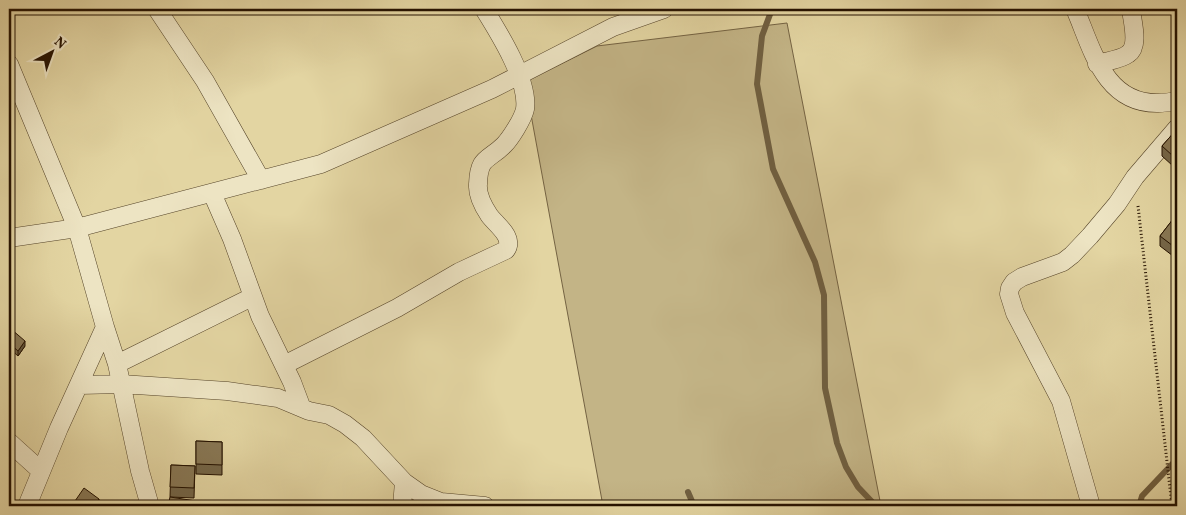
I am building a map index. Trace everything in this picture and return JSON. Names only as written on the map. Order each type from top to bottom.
[{"type":"street","points":[[157,9],[205,81],[261,180]]},
{"type":"street","points":[[284,365],[397,308],[459,272],[506,250],[508,243],[504,233],[481,202],[477,187],[478,174],[482,162],[504,145],[524,110],[520,74],[484,9]]},
{"type":"street","points":[[9,238],[77,228],[321,164],[492,90],[613,27],[664,9]]},
{"type":"street","points":[[1075,9],[1097,64],[1109,80],[1123,93],[1135,99],[1158,103],[1177,101]]},
{"type":"street","points":[[1097,64],[1126,56],[1133,48],[1131,9]]},
{"type":"street","points":[[9,64],[77,228],[117,364],[140,471],[150,506]]},
{"type":"street","points":[[1090,506],[1061,401],[1015,313],[1008,294],[1014,282],[1063,262],[1072,255],[1117,204],[1135,177],[1177,128]]},
{"type":"street","points":[[212,193],[232,239],[252,297],[284,365],[300,406]]},
{"type":"street","points":[[117,364],[252,297]]},
{"type":"street","points":[[27,506],[105,327]]},
{"type":"street","points":[[80,385],[121,384],[262,395],[278,398],[329,416],[345,424],[363,438],[404,482],[420,494],[441,502],[485,506]]},
{"type":"street","points":[[9,442],[41,471]]},
{"type":"street","points":[[402,506],[404,482]]},
{"type":"path","points":[[1135,177],[1172,506]]},
{"type":"shaded area","points":[[787,23],[881,506],[603,506],[525,82],[597,46]]},
{"type":"building","points":[[1177,129],[1177,152],[1173,156],[1162,146]]},
{"type":"building","points":[[1177,214],[1177,249],[1160,236]]},
{"type":"building","points":[[11,329],[25,341],[18,351],[9,343],[9,332]]},
{"type":"building","points":[[196,441],[222,442],[222,465],[196,464]]},
{"type":"building","points":[[171,465],[195,466],[194,488],[170,487]]},
{"type":"building","points":[[84,488],[99,499],[94,506],[84,506],[75,501]]},
{"type":"building","points":[[170,497],[196,501],[196,506],[168,506]]},
{"type":"waterway","points":[[772,9],[762,36],[757,84],[773,169],[815,262],[824,295],[825,388],[837,443],[846,467],[858,487],[876,506]]},
{"type":"waterway","points":[[1139,506],[1142,496],[1177,459]]},
{"type":"waterway","points":[[688,492],[694,506]]}]
